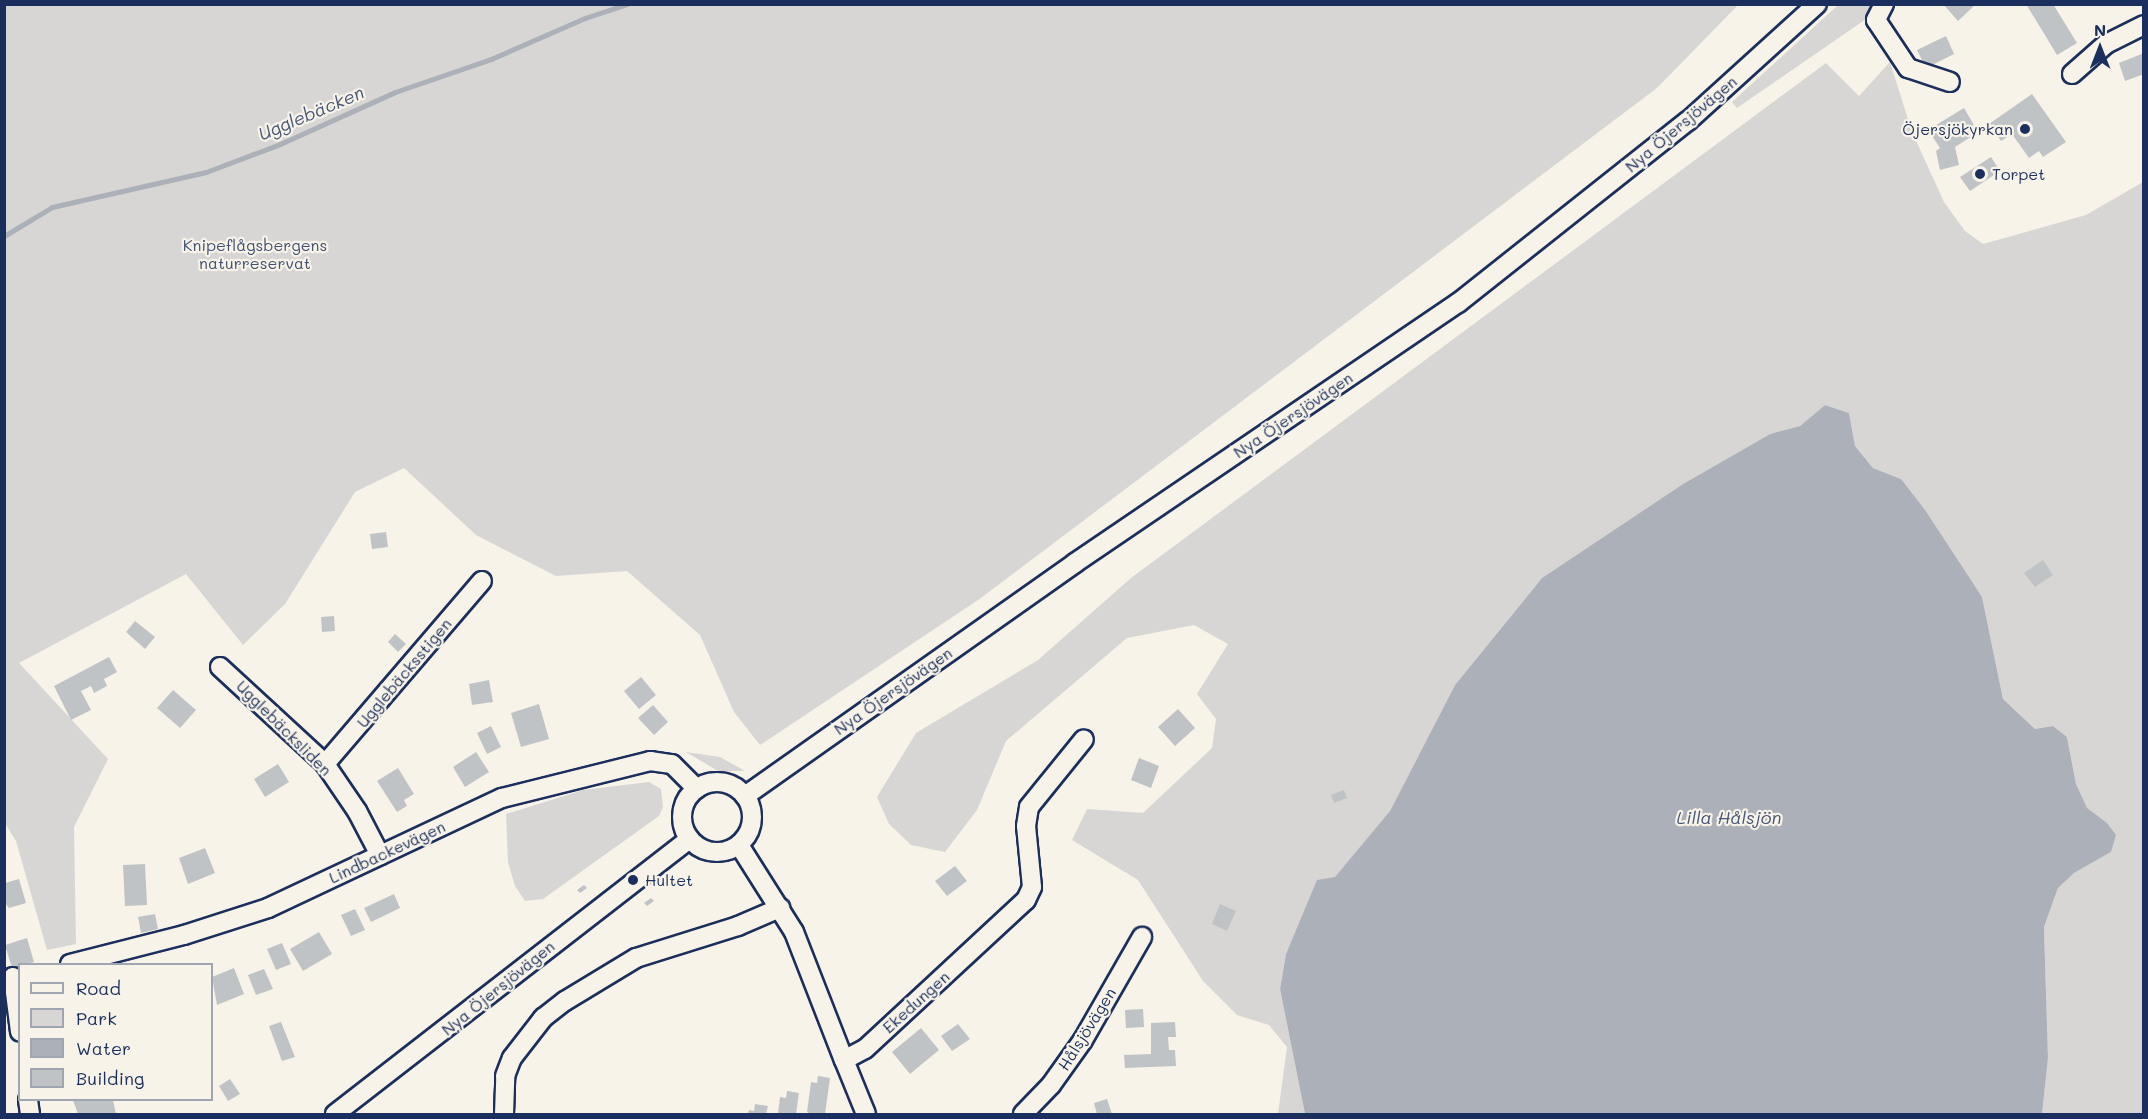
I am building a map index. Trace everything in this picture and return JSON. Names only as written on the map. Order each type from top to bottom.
[{"type":"street","name":"Nya Öjersjövägen","points":[[746,796],[1075,563],[1458,303],[1688,121],[1817,4]]},
{"type":"street","points":[[1884,4],[1876,20],[1908,68],[1950,82]]},
{"type":"street","points":[[2072,74],[2106,44],[2144,25]]},
{"type":"street","name":"Ugglebäcksstigen","points":[[325,764],[482,580]]},
{"type":"street","name":"Ugglebäcksliden","points":[[220,666],[325,764],[357,811],[380,855]]},
{"type":"street","name":"Ekedungen","points":[[844,1060],[865,1049],[1026,900],[1032,887],[1026,826],[1029,807],[1084,739]]},
{"type":"street","name":"Lindbackevägen","points":[[74,963],[184,935],[268,908],[502,798],[620,768],[662,761],[672,764],[697,789]]},
{"type":"street","points":[[723,782],[746,796],[752,822],[739,845],[713,852],[689,839],[682,812],[697,789],[723,782]]},
{"type":"street","name":"Nya Öjersjövägen","points":[[335,1114],[689,839]]},
{"type":"street","points":[[739,845],[780,908],[811,971],[866,1114]]},
{"type":"street","points":[[504,1114],[505,1076],[512,1058],[543,1018],[565,1001],[636,958],[738,926],[780,908]]},
{"type":"street","name":"Hålsjövägen","points":[[1023,1114],[1051,1085],[1083,1040],[1142,937]]},
{"type":"street","points":[[12,977],[18,1018]]},
{"type":"green space","name":"Knipeflågsbergens naturreservat","points":[[5,5],[1738,5],[1657,88],[981,598],[760,745],[734,712],[700,635],[627,571],[556,576],[476,535],[404,468],[355,492],[285,604],[243,645],[186,574],[19,663],[108,759],[74,827],[76,944],[47,950],[16,841],[5,823]]},
{"type":"green space","points":[[1838,5],[1874,5],[1869,17],[1737,108],[1732,102]]},
{"type":"green space","points":[[1890,62],[1912,132],[1944,202],[1965,231],[1983,244],[2086,215],[2143,182],[2143,1114],[2042,1114],[2048,1058],[2044,927],[2058,888],[2074,873],[2111,852],[2107,823],[2087,809],[2076,784],[2067,737],[2053,726],[2035,729],[2003,699],[1982,597],[1901,479],[1873,468],[1855,446],[1849,413],[1825,405],[1800,426],[1770,434],[1683,484],[1542,578],[1455,685],[1390,811],[1302,918],[1286,954],[1280,989],[1305,1114],[1278,1114],[1287,1047],[1269,1025],[1237,1015],[1203,981],[1138,880],[1072,840],[1087,809],[1143,813],[1212,748],[1216,719],[1197,694],[1228,644],[1194,625],[1127,638],[1006,741],[977,810],[945,852],[911,845],[889,824],[877,797],[916,733],[1038,660],[1131,578],[1826,63],[1859,96]]},
{"type":"green space","points":[[686,752],[720,757],[745,771],[718,771]]},
{"type":"green space","points":[[649,782],[661,789],[663,807],[659,816],[543,899],[525,901],[515,886],[508,862],[506,814],[583,790]]},
{"type":"water","name":"Lilla Hålsjön","points":[[1825,405],[1849,413],[1855,446],[1873,468],[1901,479],[1925,510],[1982,597],[2003,699],[2035,729],[2053,726],[2067,737],[2076,784],[2087,808],[2107,823],[2116,835],[2111,852],[2074,873],[2058,888],[2044,927],[2048,1058],[2042,1114],[1305,1114],[1280,989],[1286,954],[1317,880],[1335,877],[1390,811],[1455,685],[1542,578],[1683,484],[1770,434],[1800,426]]},
{"type":"building","points":[[1943,4],[1976,4],[1958,21]]},
{"type":"building","points":[[2026,4],[2053,4],[2077,43],[2057,55]]},
{"type":"building","points":[[1946,36],[1954,54],[1926,68],[1917,50]]},
{"type":"building","points":[[2144,53],[2144,74],[2125,81],[2119,63]]},
{"type":"building","name":"Öjersjökyrkan","points":[[2032,94],[2066,142],[2043,157],[2039,151],[2029,158],[2012,134],[2001,141],[1989,124]]},
{"type":"building","points":[[1964,108],[1974,125],[1969,129],[1974,135],[1955,147],[1959,165],[1940,170],[1936,151],[1940,148],[1928,130]]},
{"type":"building","name":"Torpet","points":[[1991,157],[2000,171],[1970,191],[1960,177]]},
{"type":"building","points":[[386,532],[388,547],[372,549],[370,534]]},
{"type":"building","points":[[2043,560],[2053,575],[2035,587],[2024,573]]},
{"type":"building","points":[[334,616],[335,631],[322,632],[321,617]]},
{"type":"building","points":[[135,621],[155,637],[145,649],[126,632]]},
{"type":"building","points":[[395,634],[406,644],[398,652],[388,642]]},
{"type":"building","points":[[109,657],[117,672],[104,679],[107,686],[94,693],[91,686],[81,691],[91,710],[71,720],[54,686]]},
{"type":"building","points":[[641,677],[656,695],[639,709],[624,691]]},
{"type":"building","points":[[489,680],[493,702],[472,705],[469,684]]},
{"type":"building","points":[[173,690],[196,710],[180,728],[157,708]]},
{"type":"building","points":[[539,704],[549,739],[521,747],[511,713]]},
{"type":"building","points":[[653,705],[668,722],[654,735],[638,718]]},
{"type":"building","points":[[1178,709],[1195,728],[1175,746],[1158,727]]},
{"type":"building","points":[[491,726],[501,747],[487,754],[477,733]]},
{"type":"building","points":[[476,752],[489,772],[465,787],[453,767]]},
{"type":"building","points":[[1139,758],[1159,766],[1151,788],[1131,780]]},
{"type":"building","points":[[278,764],[289,782],[265,797],[254,779]]},
{"type":"building","points":[[398,768],[414,794],[404,800],[407,806],[397,812],[377,781]]},
{"type":"building","points":[[1344,790],[1347,798],[1334,803],[1331,795]]},
{"type":"building","points":[[205,848],[215,873],[188,884],[179,858]]},
{"type":"building","points":[[145,864],[147,905],[125,906],[123,865]]},
{"type":"building","points":[[955,866],[967,881],[947,896],[935,881]]},
{"type":"building","points":[[19,879],[26,903],[9,908],[5,903],[5,883]]},
{"type":"building","points":[[584,885],[587,888],[580,893],[577,890]]},
{"type":"building","points":[[394,894],[400,908],[371,922],[364,908]]},
{"type":"building","points":[[651,898],[654,901],[647,906],[644,903]]},
{"type":"building","points":[[1220,904],[1236,911],[1227,931],[1212,924]]},
{"type":"building","points":[[355,909],[365,930],[351,936],[341,915]]},
{"type":"building","points":[[155,914],[158,929],[141,933],[138,917]]},
{"type":"building","points":[[319,932],[332,954],[303,971],[290,949]]},
{"type":"building","points":[[27,938],[34,962],[18,963],[18,966],[12,968],[5,945]]},
{"type":"building","points":[[282,943],[291,964],[276,970],[267,949]]},
{"type":"building","points":[[234,968],[244,994],[217,1005],[213,977]]},
{"type":"building","points":[[264,969],[273,989],[256,995],[248,975]]},
{"type":"building","points":[[1143,1009],[1144,1027],[1126,1028],[1125,1010]]},
{"type":"building","points":[[281,1022],[295,1057],[282,1061],[269,1026]]},
{"type":"building","points":[[1175,1022],[1176,1037],[1168,1037],[1169,1050],[1175,1050],[1176,1066],[1125,1068],[1124,1055],[1151,1054],[1151,1023]]},
{"type":"building","points":[[958,1024],[970,1039],[952,1051],[941,1036]]},
{"type":"building","points":[[921,1028],[939,1050],[910,1074],[892,1052]]},
{"type":"building","points":[[818,1076],[830,1078],[825,1114],[811,1114],[807,1112],[811,1082],[817,1083]]},
{"type":"building","points":[[230,1079],[240,1094],[228,1101],[219,1086]]},
{"type":"building","points":[[787,1091],[799,1093],[796,1114],[778,1114],[780,1097],[786,1098]]},
{"type":"building","points":[[1107,1099],[1112,1114],[1097,1114],[1094,1103]]},
{"type":"building","points":[[73,1101],[113,1101],[116,1114],[78,1114]]},
{"type":"building","points":[[755,1104],[768,1106],[766,1114],[748,1114],[749,1110],[754,1111]]},
{"type":"waterway","name":"Ugglebäcken","points":[[4,236],[52,207],[206,172],[280,144],[395,92],[491,59],[585,18],[627,4]]},
{"type":"place","name":"Öjersjökyrkan","points":[[2025,129]]},
{"type":"place","name":"Torpet","points":[[1980,174]]},
{"type":"place","name":"Hultet","points":[[633,880]]}]
